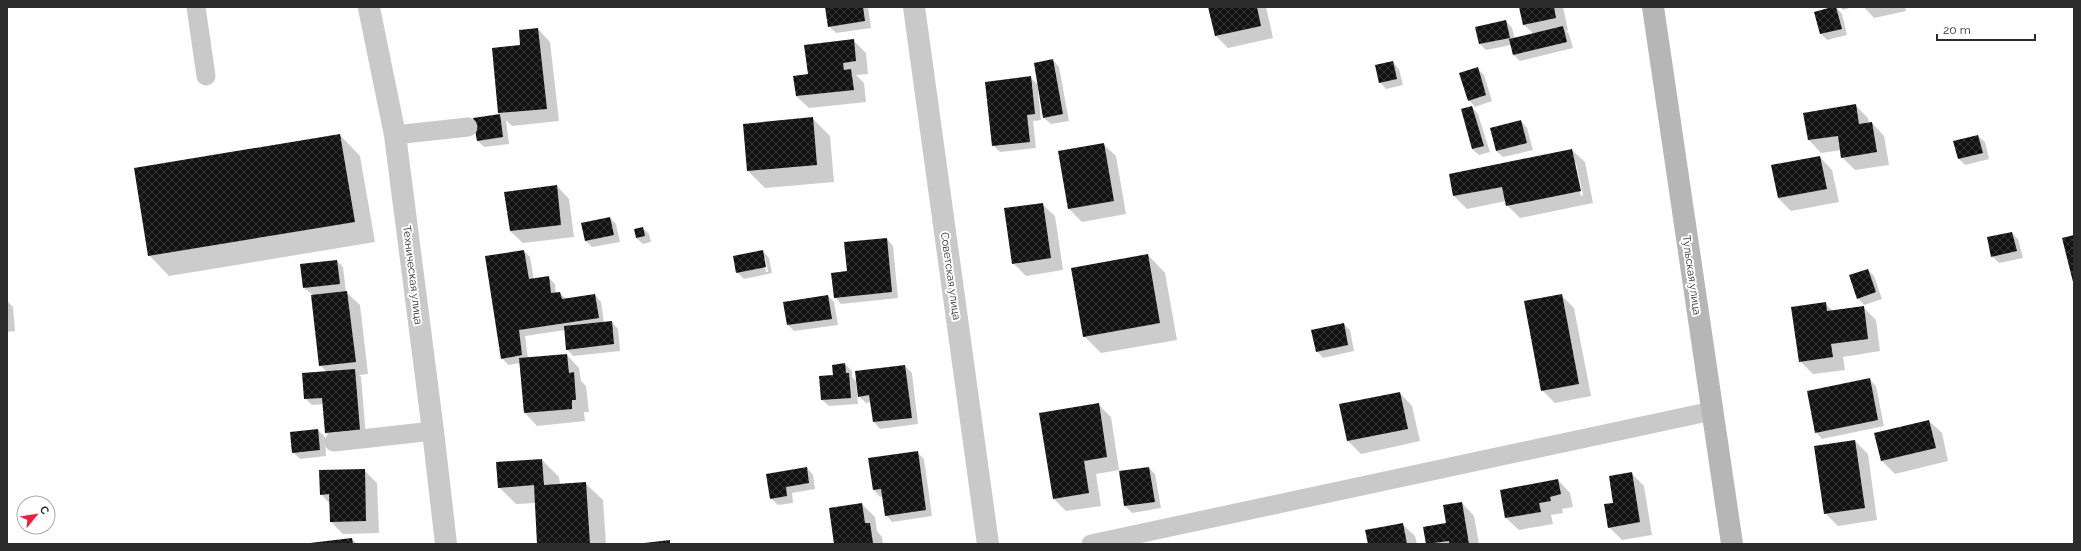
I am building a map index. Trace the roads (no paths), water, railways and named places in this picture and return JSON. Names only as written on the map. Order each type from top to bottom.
[{"type":"main road","name":"Тульская улица","points":[[1653,7],[1732,544]]},
{"type":"street","name":"Советская улица","points":[[914,7],[988,544]]},
{"type":"street","name":"Техническая улица","points":[[369,8],[395,134],[446,544]]},
{"type":"lane","points":[[196,7],[206,76]]},
{"type":"lane","points":[[395,134],[468,127]]},
{"type":"lane","points":[[1091,544],[1712,411]]},
{"type":"lane","points":[[334,442],[433,431]]}]
